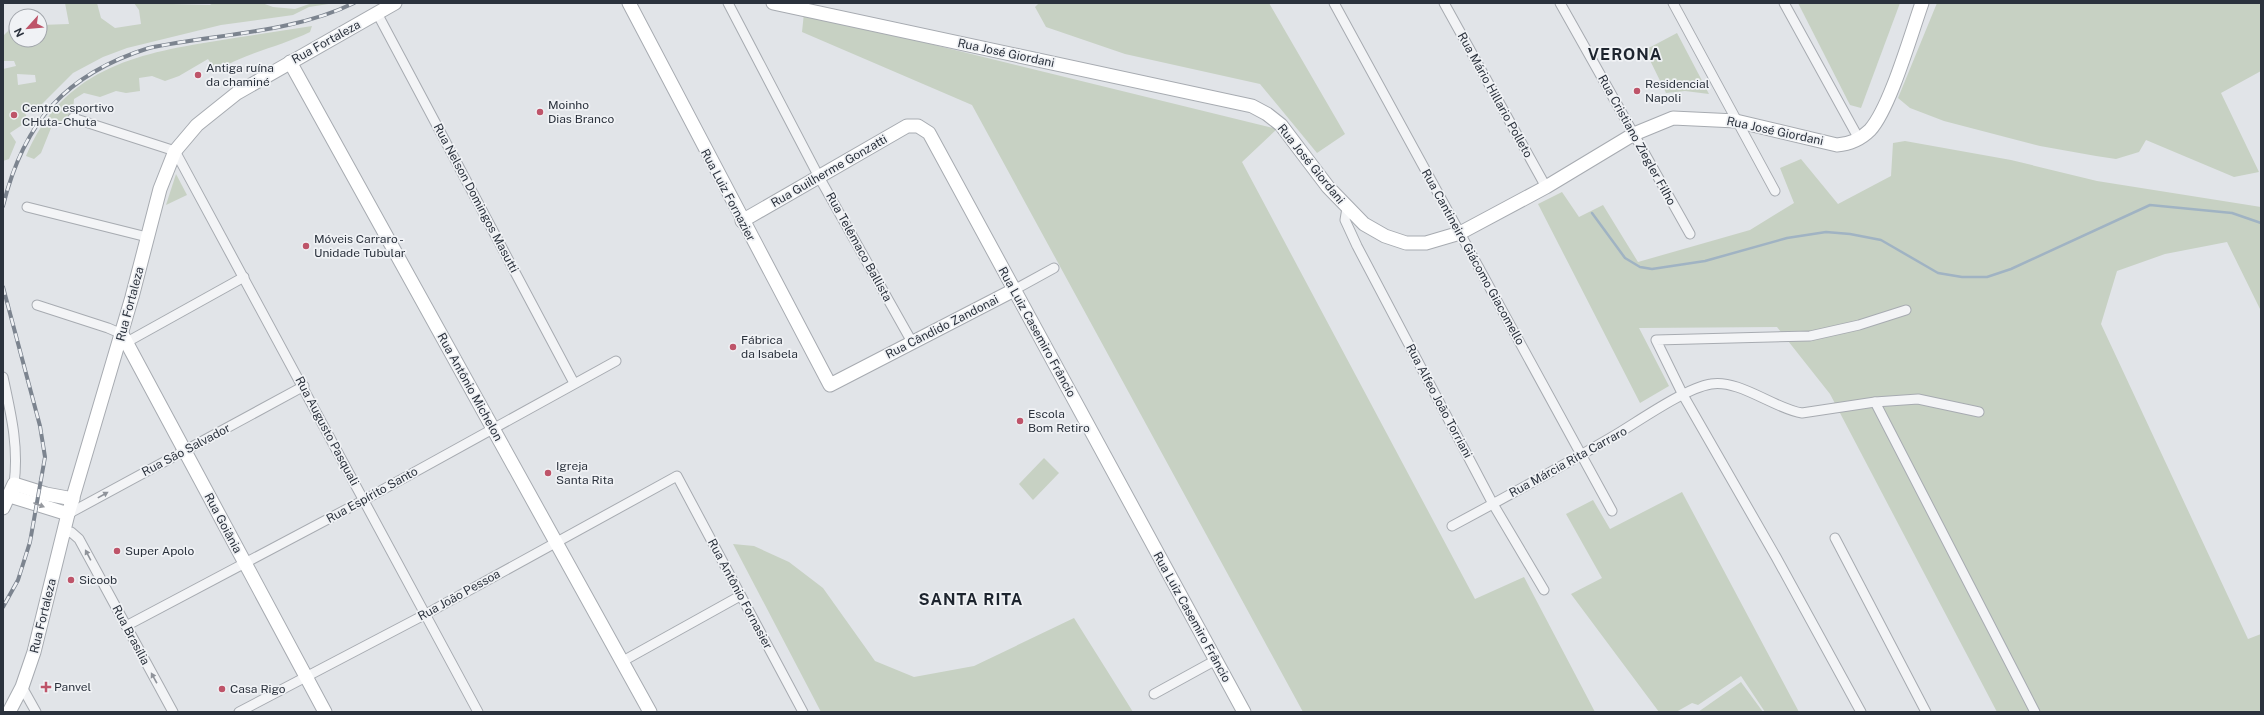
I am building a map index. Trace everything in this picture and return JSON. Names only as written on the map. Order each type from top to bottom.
[{"type":"street","name":"Rua Fortaleza","points":[[9,712],[22,687],[34,652],[73,498],[124,338],[147,237],[160,189],[174,151],[197,125],[220,105],[255,81],[395,3]]},
{"type":"street","name":"Rua Luiz Fornazier","points":[[629,3],[742,221],[830,385]]},
{"type":"street","name":"Rua Telêmaco Ballista","points":[[728,3],[819,177],[912,342]]},
{"type":"street","name":"Rua José Giordani","points":[[773,3],[1252,106],[1281,125],[1328,187],[1364,224],[1385,236],[1406,243],[1426,243],[1460,233],[1546,186],[1634,134],[1673,118],[1736,121],[1838,145],[1847,144],[1859,139],[1870,130],[1882,112],[1922,3]]},
{"type":"street","name":"Rua Cantineiro Giácomo Giacomello","points":[[1334,3],[1612,511]]},
{"type":"street","name":"Rua Mário Hillario Polleto","points":[[1444,3],[1546,186]]},
{"type":"street","name":"Rua Cristiano Ziegler Filho","points":[[1560,3],[1690,234]]},
{"type":"street","points":[[1673,3],[1775,191]]},
{"type":"street","points":[[1784,3],[1859,139]]},
{"type":"street","name":"Rua Nelson Domingos Masutti","points":[[377,13],[574,383]]},
{"type":"street","name":"Rua Antônio Michelon","points":[[290,62],[650,712]]},
{"type":"street","points":[[73,118],[174,151]]},
{"type":"street","name":"Rua Guilherme Gonzatti","points":[[742,221],[907,126],[918,126]]},
{"type":"street","name":"Rua Luiz Casemiro Frâncio","points":[[918,126],[929,133],[1244,712]]},
{"type":"street","name":"Rua Augusto Pasquali","points":[[174,151],[304,386],[478,712]]},
{"type":"street","points":[[27,207],[147,237]]},
{"type":"street","name":"Rua Alfeo João Torriani","points":[[1347,208],[1345,220],[1357,246],[1494,504],[1544,590]]},
{"type":"street","name":"Rua Cândido Zandonai","points":[[830,385],[1054,268]]},
{"type":"street","points":[[37,305],[108,328],[124,338],[244,277]]},
{"type":"street","points":[[1861,712],[1776,557],[1683,395],[1656,340],[1810,336],[1852,327],[1906,310]]},
{"type":"street","name":"Rua Goiânia","points":[[124,338],[325,712]]},
{"type":"street","name":"Rua Espírito Santo","points":[[126,626],[244,562],[364,500],[616,361]]},
{"type":"street","points":[[3,377],[7,412],[17,452],[12,490],[3,508]]},
{"type":"street","name":"Rua Márcia Rita Carraro","points":[[1452,526],[1581,455],[1683,395],[1710,384],[1724,384],[1762,396],[1790,411],[1802,414],[1875,402],[1918,399],[1979,412]]},
{"type":"street","name":"Rua São Salvador","points":[[68,516],[304,386]]},
{"type":"street","points":[[1875,402],[2035,712]]},
{"type":"street","name":"Rua João Pessoa","points":[[239,712],[426,614],[677,476]]},
{"type":"street","name":"Rua Antônio Fornasier","points":[[677,476],[803,712]]},
{"type":"street","points":[[12,490],[73,498]]},
{"type":"street","points":[[12,490],[68,516]]},
{"type":"street","name":"Rua Brasília","points":[[68,516],[173,712]]},
{"type":"street","points":[[64,534],[72,532],[78,537]]},
{"type":"street","points":[[1836,538],[1926,712]]},
{"type":"street","points":[[623,661],[740,596]]},
{"type":"street","points":[[1154,694],[1216,660]]},
{"type":"street","points":[[22,687],[36,712]]},
{"type":"green space","points":[[65,3],[97,3],[101,18],[115,28],[141,24],[139,10],[134,3],[210,5],[213,3],[262,3],[273,7],[295,9],[312,3],[335,3],[309,7],[293,15],[221,25],[127,48],[103,57],[73,73],[41,105],[41,108],[24,110],[28,121],[10,133],[16,142],[9,159],[3,161],[3,69],[16,66],[14,61],[4,61],[3,36],[8,31],[8,48],[48,48],[48,25],[69,24]],"holes":[[[17,74],[35,75],[36,82],[18,85]]]},
{"type":"green space","points":[[1039,3],[1269,3],[1345,134],[1317,153],[1260,84],[1125,54],[1046,27],[1035,7]]},
{"type":"green space","points":[[1798,3],[1900,3],[1861,108],[1850,105]]},
{"type":"green space","points":[[1937,3],[2261,3],[2261,71],[2221,93],[2259,172],[2234,177],[2146,140],[2139,152],[2116,159],[2040,146],[1944,121],[1910,108],[1898,98]]},
{"type":"green space","points":[[804,13],[1277,129],[1242,162],[1475,599],[1524,577],[1595,712],[1303,712],[972,105],[802,32]]},
{"type":"green space","points":[[312,26],[310,32],[239,59],[216,71],[208,59],[179,76],[165,81],[152,76],[139,78],[140,91],[126,93],[116,91],[100,97],[84,93],[74,99],[73,111],[65,121],[53,123],[41,153],[34,159],[26,156],[41,127],[60,104],[80,85],[104,71],[129,60],[156,52]]},
{"type":"green space","points":[[1677,33],[1709,94],[1685,91],[1666,93],[1645,50]]},
{"type":"green space","points":[[1905,141],[2011,160],[2097,181],[2261,207],[2261,311],[2227,242],[2165,254],[2117,271],[2101,324],[2248,639],[2261,634],[2261,712],[1997,712],[1830,394],[1777,327],[1639,328],[1669,386],[1640,403],[1538,204],[1562,192],[1579,217],[1603,205],[1638,262],[1750,230],[1794,203],[1780,168],[1801,159],[1838,204],[1891,176],[1893,143]]},
{"type":"green space","points":[[176,174],[187,195],[166,205]]},
{"type":"green space","points":[[1044,458],[1059,473],[1033,500],[1019,484]]},
{"type":"green space","points":[[1682,492],[1799,712],[1765,712],[1741,676],[1698,705],[1692,703],[1676,712],[1659,712],[1571,594],[1602,578],[1566,514],[1593,500],[1610,529]]},
{"type":"green space","points":[[733,544],[754,546],[789,562],[823,588],[875,661],[914,677],[974,666],[1074,618],[1133,712],[821,712]]},
{"type":"green space","points":[[1741,682],[1763,712],[1698,712]]},
{"type":"waterway","points":[[1592,213],[1625,258],[1640,267],[1652,269],[1705,261],[1787,238],[1826,232],[1850,234],[1881,240],[1938,273],[1962,277],[1987,277],[2011,269],[2150,205],[2232,213],[2261,223]]},
{"type":"railway","points":[[3,206],[12,176],[23,149],[37,126],[53,105],[72,87],[94,72],[120,59],[149,48],[280,27],[306,21],[354,3]]},
{"type":"railway","points":[[3,287],[40,426],[45,457],[30,542],[18,580],[3,607]]},
{"type":"place","name":"Antiga ruína da chaminé","points":[[198,75]]},
{"type":"place","name":"Residencial Napoli","points":[[1637,91]]},
{"type":"place","name":"Moinho Dias Branco","points":[[540,112]]},
{"type":"place","name":"Centro esportivo CHuta- Chuta","points":[[14,115]]},
{"type":"place","name":"Móveis Carraro - Unidade Tubular","points":[[306,246]]},
{"type":"place","name":"Fábrica da Isabela","points":[[733,347]]},
{"type":"place","name":"Escola Bom Retiro","points":[[1020,421]]},
{"type":"place","name":"Igreja Santa Rita","points":[[548,473]]},
{"type":"place","name":"Super Apolo","points":[[117,551]]},
{"type":"place","name":"Sicoob","points":[[71,580]]},
{"type":"place","name":"Panvel","points":[[46,687]]},
{"type":"place","name":"Casa Rigo","points":[[222,689]]},
{"type":"district","name":"VERONA","points":[[1625,54]]},
{"type":"district","name":"SANTA RITA","points":[[971,599]]}]
